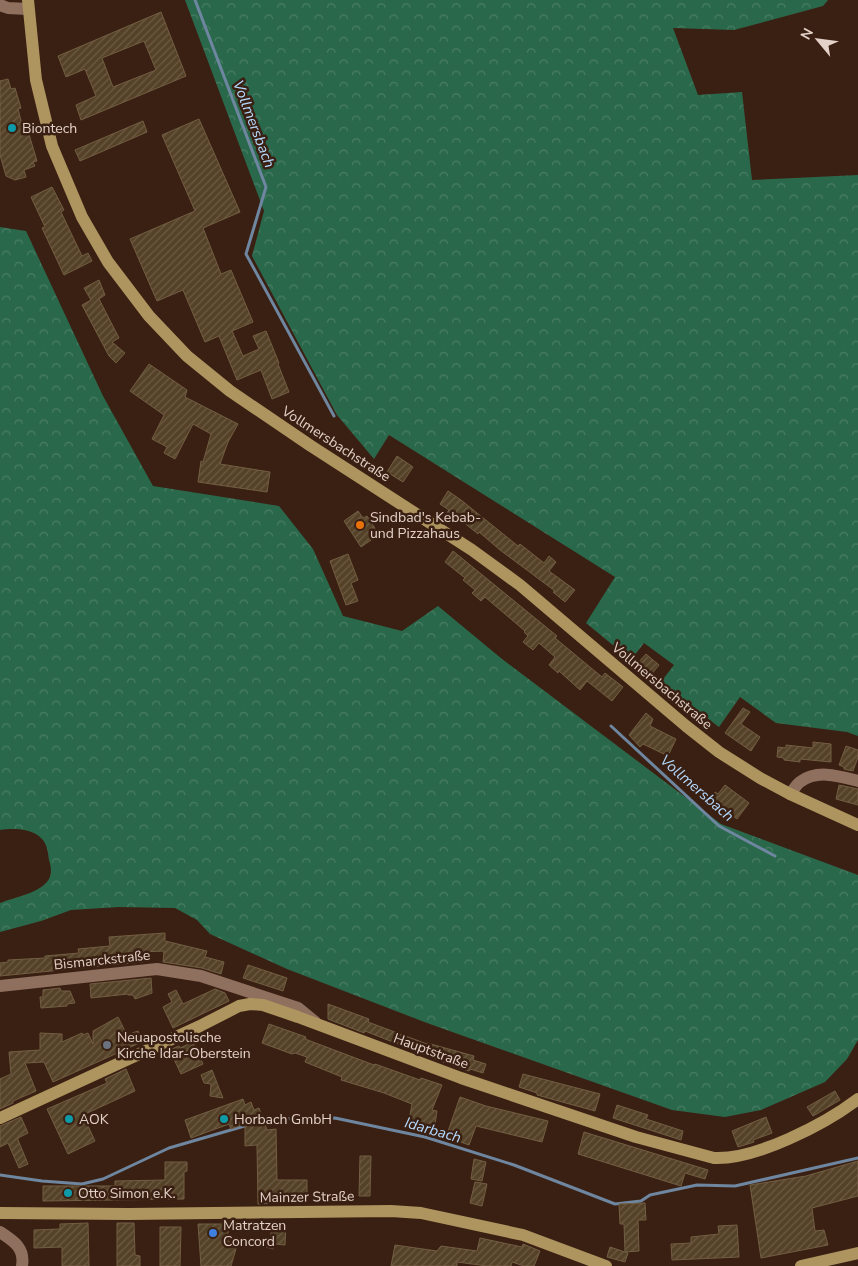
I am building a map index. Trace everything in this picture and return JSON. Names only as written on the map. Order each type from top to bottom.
[{"type":"main road","name":"Vollmersbachstraße","points":[[28,5],[36,80],[52,146],[82,217],[108,262],[149,316],[187,356],[230,391],[310,446],[472,550],[520,585],[719,752],[760,778],[790,794],[858,825]]},
{"type":"main road","name":"Hauptstraße","points":[[0,1118],[239,1006],[250,1004],[263,1005],[461,1078],[636,1137],[714,1158],[724,1159],[749,1154],[799,1134],[844,1110],[858,1099]]},
{"type":"main road","name":"Mainzer Straße","points":[[0,1213],[129,1214],[391,1211],[421,1213],[522,1235],[606,1266]]},
{"type":"main road","points":[[801,1266],[858,1253]]},
{"type":"street","points":[[0,5],[8,8],[28,5]]},
{"type":"street","points":[[790,794],[800,782],[818,774],[839,776],[858,781]]},
{"type":"street","name":"Bismarckstraße","points":[[0,986],[157,969],[201,976],[298,1008],[316,1024]]},
{"type":"street","points":[[0,1232],[18,1244],[23,1257],[22,1266]]},
{"type":"green space","points":[[185,0],[828,0],[823,6],[734,30],[673,28],[698,95],[742,92],[752,180],[858,175],[858,736],[847,732],[776,723],[740,697],[719,727],[660,683],[674,665],[644,643],[631,660],[586,623],[615,577],[389,435],[374,459],[337,415],[252,256],[264,211]]},
{"type":"green space","points":[[0,227],[26,231],[103,396],[153,486],[279,506],[313,549],[343,616],[402,631],[438,606],[502,659],[721,824],[858,875],[858,1040],[847,1059],[825,1082],[761,1110],[725,1117],[672,1110],[427,1023],[287,969],[210,934],[197,920],[175,908],[119,907],[71,910],[41,921],[0,932],[0,903],[40,888],[49,879],[51,869],[46,845],[37,835],[22,829],[0,830]]},
{"type":"building","points":[[161,12],[186,76],[81,120],[76,105],[96,96],[85,69],[66,77],[58,56]],"holes":[[[144,41],[156,70],[113,87],[102,58]]]},
{"type":"building","name":"Biontech","points":[[8,79],[11,89],[15,88],[21,108],[18,109],[24,132],[28,131],[37,161],[33,162],[35,166],[24,170],[26,177],[15,180],[6,176],[0,155],[0,81]]},
{"type":"building","points":[[199,119],[240,212],[203,228],[221,274],[231,270],[253,322],[232,331],[243,356],[259,349],[253,336],[266,331],[279,363],[289,392],[272,399],[261,370],[237,380],[219,336],[205,342],[183,290],[157,301],[130,239],[195,211],[162,135]]},
{"type":"building","points":[[143,121],[147,132],[80,161],[75,150]]},
{"type":"building","points":[[52,187],[64,210],[61,212],[82,256],[88,253],[92,261],[64,275],[42,228],[45,227],[31,197]]},
{"type":"building","points":[[99,280],[105,295],[99,299],[119,338],[112,342],[125,353],[116,363],[109,356],[82,305],[91,300],[84,288]]},
{"type":"building","points":[[149,364],[187,390],[185,397],[238,424],[228,442],[220,464],[270,472],[267,492],[198,482],[201,461],[203,462],[211,434],[193,424],[175,459],[164,453],[167,447],[152,439],[164,415],[130,391]]},
{"type":"building","points":[[397,456],[413,467],[403,482],[387,472]]},
{"type":"building","points":[[448,491],[518,546],[520,544],[544,563],[549,556],[556,562],[549,571],[575,590],[565,602],[553,592],[555,591],[479,532],[478,534],[457,517],[453,523],[444,517],[449,510],[440,504]]},
{"type":"building","name":"Sindbad's Kebab- und Pizzahaus","points":[[358,511],[363,518],[367,516],[376,530],[371,533],[374,538],[361,547],[344,521]]},
{"type":"building","points":[[453,551],[557,636],[555,638],[602,677],[605,673],[623,687],[612,701],[587,681],[580,690],[559,671],[558,673],[549,665],[555,657],[539,643],[533,650],[523,642],[528,636],[525,631],[485,597],[481,601],[472,593],[475,590],[463,580],[465,578],[445,562]]},
{"type":"building","points":[[348,554],[358,580],[351,583],[358,601],[346,605],[330,561]]},
{"type":"building","points":[[646,654],[659,665],[650,676],[636,665]]},
{"type":"building","points":[[743,708],[750,712],[741,724],[760,737],[751,751],[725,733]]},
{"type":"building","points":[[646,713],[653,719],[650,726],[676,739],[668,756],[643,744],[640,747],[629,735]]},
{"type":"building","points":[[813,742],[831,744],[831,762],[800,759],[800,762],[777,757],[778,747],[786,748],[786,745],[813,748]]},
{"type":"building","points":[[846,746],[858,750],[858,757],[853,771],[844,769],[844,767],[839,765]]},
{"type":"building","points":[[725,785],[749,803],[737,819],[710,798],[715,792],[718,794]]},
{"type":"building","points":[[839,785],[858,789],[858,805],[836,799]]},
{"type":"building","points":[[165,933],[165,941],[207,951],[205,957],[224,962],[221,974],[202,968],[163,962],[164,951],[142,952],[143,962],[0,976],[0,963],[8,962],[8,960],[45,958],[45,956],[79,953],[78,949],[110,946],[109,937]]},
{"type":"building","points":[[248,965],[287,978],[283,991],[243,978]]},
{"type":"building","points":[[151,978],[152,993],[135,999],[133,995],[128,994],[91,998],[90,984]]},
{"type":"building","points":[[60,988],[61,991],[70,991],[75,1003],[67,1004],[67,1006],[41,1008],[40,997],[43,997],[43,990]]},
{"type":"building","points":[[215,989],[225,993],[229,1001],[173,1028],[163,1007],[172,1002],[168,994],[176,990],[183,1004]]},
{"type":"building","points":[[328,1004],[369,1019],[368,1022],[427,1044],[474,1056],[473,1060],[486,1064],[483,1073],[451,1065],[365,1031],[364,1033],[328,1019]]},
{"type":"building","points":[[118,1017],[127,1035],[138,1031],[144,1041],[53,1082],[44,1062],[25,1063],[36,1091],[0,1109],[0,1079],[11,1074],[9,1052],[40,1050],[40,1033],[62,1034],[62,1042],[82,1033],[83,1035],[88,1033],[93,1044],[93,1031]]},
{"type":"building","points":[[269,1024],[374,1065],[442,1085],[432,1110],[437,1111],[434,1130],[408,1126],[412,1104],[341,1080],[342,1077],[305,1062],[307,1057],[295,1053],[292,1054],[262,1043]]},
{"type":"building","points":[[193,1042],[203,1064],[181,1074],[171,1053],[173,1052],[172,1049],[179,1046],[180,1048]]},
{"type":"building","points":[[126,1069],[135,1091],[83,1115],[95,1141],[68,1154],[47,1109],[107,1083],[105,1079]]},
{"type":"building","points":[[212,1070],[223,1098],[210,1096],[211,1084],[204,1083],[201,1075]]},
{"type":"building","points":[[523,1074],[600,1094],[595,1111],[537,1095],[537,1093],[519,1087]]},
{"type":"building","points":[[835,1091],[840,1100],[813,1116],[807,1107]]},
{"type":"building","points":[[460,1097],[486,1106],[548,1121],[542,1142],[476,1126],[469,1145],[446,1137]]},
{"type":"building","points":[[243,1099],[245,1105],[251,1102],[254,1110],[259,1108],[267,1130],[276,1129],[277,1180],[307,1180],[307,1199],[277,1200],[277,1203],[258,1204],[257,1145],[245,1146],[245,1124],[231,1129],[229,1124],[191,1138],[185,1120]]},
{"type":"building","points":[[617,1105],[648,1115],[646,1119],[683,1131],[681,1140],[613,1118]]},
{"type":"building","points":[[21,1117],[28,1133],[18,1138],[18,1140],[28,1164],[19,1168],[8,1143],[0,1147],[0,1126]]},
{"type":"building","points":[[766,1117],[772,1133],[738,1147],[732,1131]]},
{"type":"building","points":[[584,1132],[708,1170],[705,1179],[685,1173],[681,1186],[578,1154]]},
{"type":"building","points":[[360,1156],[371,1156],[370,1196],[359,1196]]},
{"type":"building","points":[[474,1159],[486,1162],[482,1181],[471,1179]]},
{"type":"building","points":[[858,1161],[858,1196],[812,1208],[815,1231],[824,1230],[828,1245],[761,1258],[750,1185],[806,1176]]},
{"type":"building","points":[[165,1162],[187,1162],[187,1171],[184,1172],[184,1199],[43,1201],[43,1186],[115,1186],[115,1181],[165,1180]]},
{"type":"building","points":[[475,1182],[487,1184],[482,1206],[470,1203]]},
{"type":"building","points":[[645,1203],[646,1220],[638,1220],[639,1251],[625,1252],[624,1224],[620,1224],[619,1204]]},
{"type":"building","points":[[88,1223],[89,1266],[62,1266],[62,1247],[34,1248],[34,1230],[60,1229],[60,1224]]},
{"type":"building","points":[[117,1223],[134,1223],[135,1255],[140,1256],[140,1266],[117,1266]]},
{"type":"building","points":[[286,1223],[285,1245],[275,1244],[273,1249],[262,1246],[263,1238],[271,1238],[271,1224]]},
{"type":"building","name":"Matratzen Concord","points":[[198,1224],[228,1224],[228,1242],[238,1242],[231,1266],[201,1266]]},
{"type":"building","points":[[737,1225],[739,1257],[672,1260],[671,1244],[691,1243],[691,1237],[719,1234],[718,1226]]},
{"type":"building","points":[[160,1227],[181,1227],[180,1266],[160,1266]]},
{"type":"building","points":[[480,1238],[522,1247],[523,1244],[540,1251],[534,1266],[524,1266],[512,1262],[511,1266],[487,1266],[457,1262],[457,1266],[391,1266],[395,1245],[437,1251],[441,1246],[477,1251]]},
{"type":"building","points":[[610,1247],[628,1253],[625,1262],[607,1257]]},
{"type":"waterway","name":"Vollmersbach","points":[[195,0],[266,187],[246,254],[334,416]]},
{"type":"waterway","name":"Vollmersbach","points":[[611,726],[719,826],[775,856]]},
{"type":"waterway","name":"Idarbach","points":[[261,1121],[268,1119],[335,1118],[425,1137],[514,1165],[615,1204],[641,1201],[650,1195],[697,1185],[735,1186],[858,1158]]},
{"type":"waterway","name":"Idarbach","points":[[0,1175],[82,1184],[103,1179],[169,1148],[248,1125]]},
{"type":"place","name":"Biontech","points":[[12,128]]},
{"type":"place","name":"Sindbad's Kebab- und Pizzahaus","points":[[360,525]]},
{"type":"place","name":"Neuapostolische Kirche Idar-Oberstein","points":[[107,1045]]},
{"type":"place","name":"AOK","points":[[69,1119]]},
{"type":"place","name":"Horbach GmbH","points":[[224,1119]]},
{"type":"place","name":"Otto Simon e.K.","points":[[68,1193]]},
{"type":"place","name":"Matratzen Concord","points":[[213,1233]]}]
